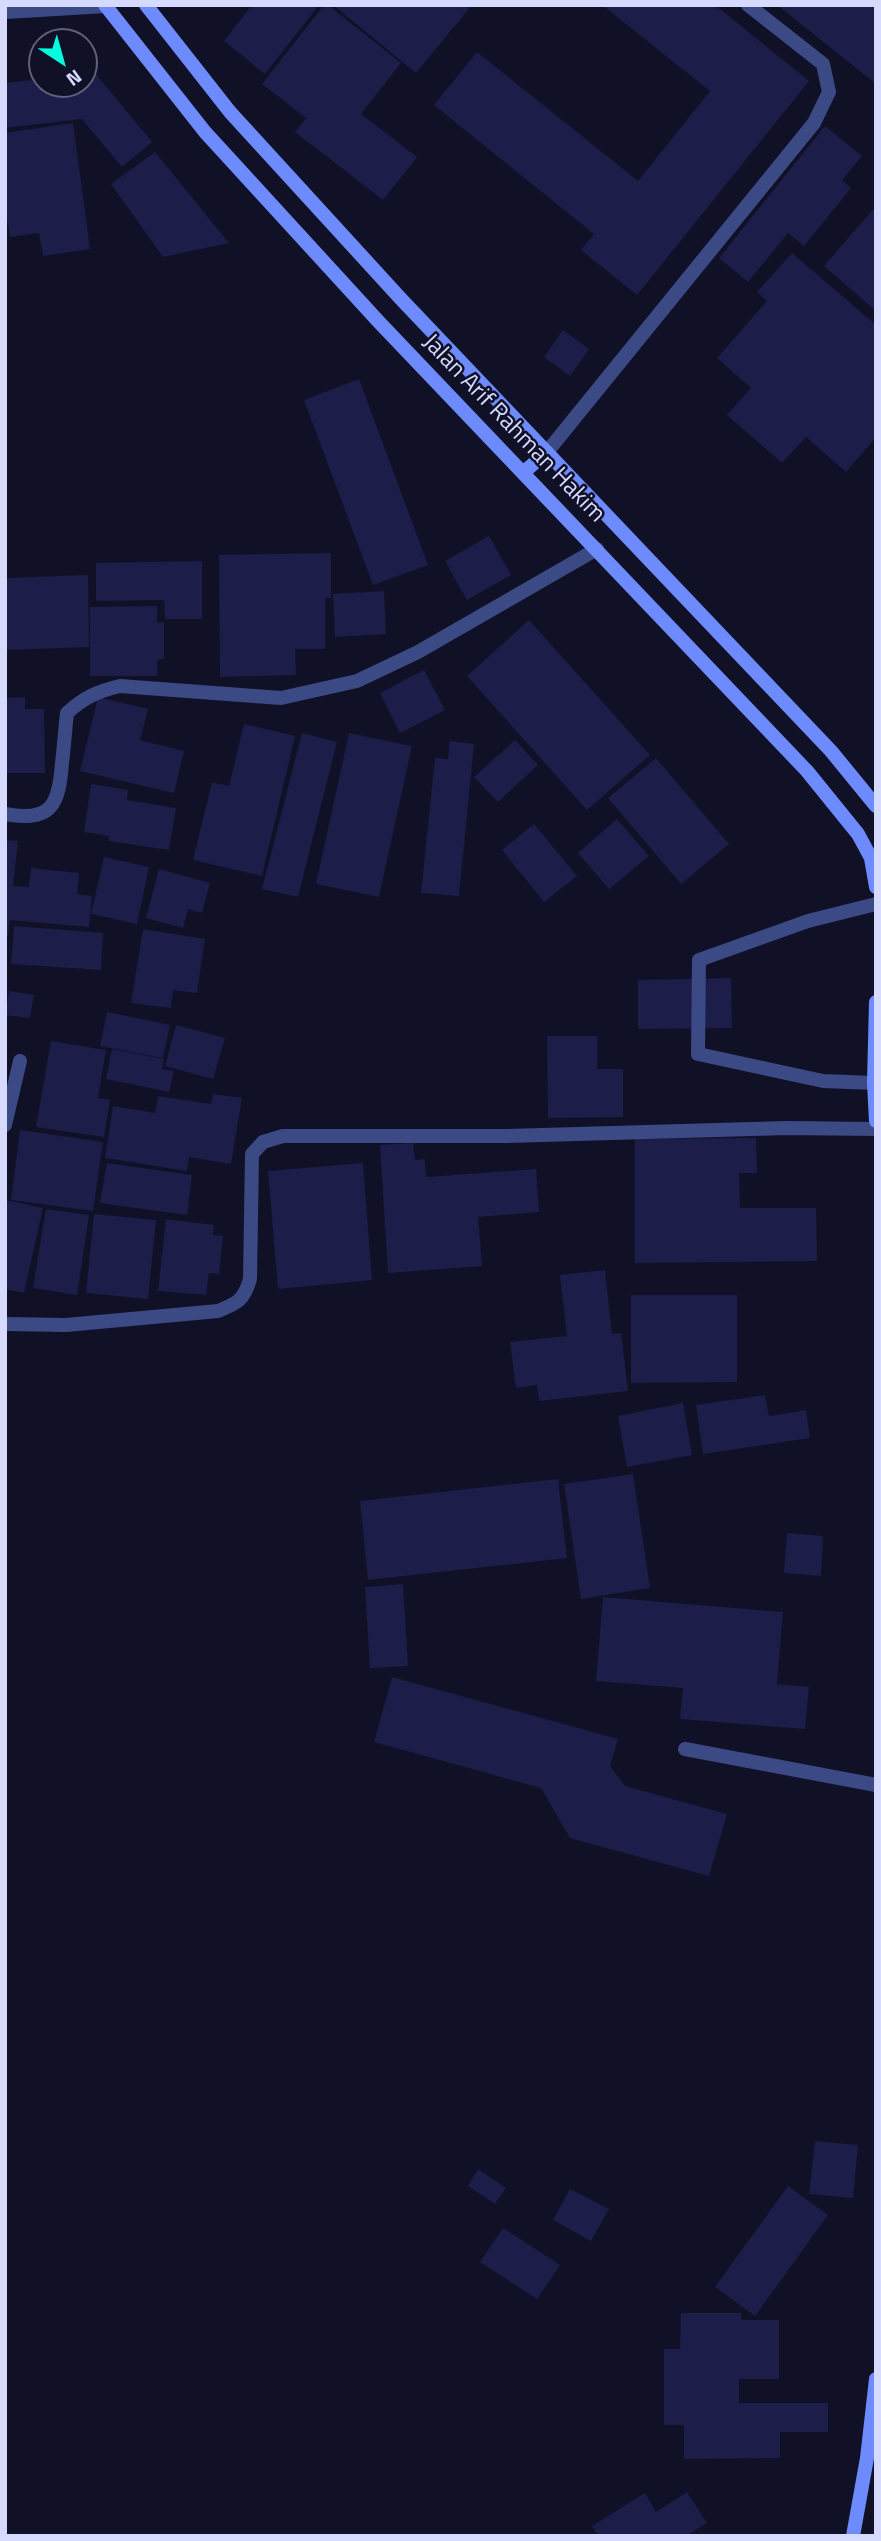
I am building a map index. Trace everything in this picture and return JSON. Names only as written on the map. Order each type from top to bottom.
[{"type":"main road","name":"Jalan Arif Rahman Hakim","points":[[146,5],[230,112],[401,299],[831,751],[876,806]]},
{"type":"main road","name":"Jalan Arif Rahman Hakim","points":[[106,6],[205,132],[377,321],[524,472],[816,782],[858,834],[871,858],[876,887]]},
{"type":"main road","points":[[524,472],[547,452]]},
{"type":"main road","points":[[876,1002],[876,1121]]},
{"type":"main road","points":[[853,2536],[867,2458],[876,2379]]},
{"type":"street","points":[[547,452],[814,123],[829,92],[823,64],[748,5]]},
{"type":"street","points":[[5,12],[106,6]]},
{"type":"street","points":[[5,814],[21,817],[38,814],[50,808],[60,794],[67,713],[97,691],[120,686],[281,698],[357,681],[418,652],[597,549]]},
{"type":"street","points":[[875,1083],[823,1081],[698,1054],[699,960],[808,921],[876,904]]},
{"type":"street","points":[[5,1125],[20,1061]]},
{"type":"street","points":[[5,1324],[66,1325],[218,1311],[235,1304],[246,1294],[250,1279],[252,1154],[263,1142],[283,1136],[507,1136],[787,1128],[876,1129]]},
{"type":"street","points":[[685,1749],[876,1785]]},
{"type":"building","points":[[252,5],[319,5],[265,74],[224,41]]},
{"type":"building","points":[[324,5],[328,5],[401,63],[361,114],[417,157],[383,200],[295,132],[306,118],[262,84]]},
{"type":"building","points":[[333,5],[472,5],[416,73]]},
{"type":"building","points":[[602,5],[715,5],[809,81],[637,295],[581,250],[594,234],[434,105],[477,52],[638,181],[710,91]]},
{"type":"building","points":[[777,5],[876,5],[876,84]]},
{"type":"building","points":[[98,77],[152,142],[122,167],[82,119],[5,128],[5,83],[28,81],[28,98],[98,98]]},
{"type":"building","points":[[73,123],[90,249],[43,256],[39,233],[10,237],[5,206],[5,133]]},
{"type":"building","points":[[825,126],[862,156],[842,180],[851,188],[804,246],[788,233],[748,282],[719,258]]},
{"type":"building","points":[[155,152],[229,243],[163,257],[111,184]]},
{"type":"building","points":[[876,206],[876,311],[824,266]]},
{"type":"building","points":[[792,253],[876,325],[876,437],[846,472],[806,437],[782,463],[727,415],[751,388],[717,358],[767,301],[757,292]]},
{"type":"building","points":[[563,330],[589,349],[570,376],[544,357]]},
{"type":"building","points":[[359,379],[428,565],[373,585],[304,400]]},
{"type":"building","points":[[489,536],[511,575],[467,600],[445,561]]},
{"type":"building","points":[[331,553],[331,598],[325,598],[325,649],[295,649],[296,675],[220,677],[219,555]]},
{"type":"building","points":[[202,561],[202,619],[165,619],[164,600],[96,601],[96,563]]},
{"type":"building","points":[[88,575],[89,647],[5,650],[5,578]]},
{"type":"building","points":[[384,591],[386,634],[335,637],[333,594]]},
{"type":"building","points":[[157,606],[157,623],[164,622],[164,659],[157,660],[157,676],[90,676],[90,607]]},
{"type":"building","points":[[529,620],[650,755],[587,810],[467,676]]},
{"type":"building","points":[[424,670],[445,710],[400,733],[380,693]]},
{"type":"building","points":[[25,697],[25,709],[44,709],[45,773],[5,773],[5,698]]},
{"type":"building","points":[[98,697],[148,709],[140,740],[184,751],[174,793],[80,771]]},
{"type":"building","points":[[244,724],[295,736],[262,876],[193,860],[212,782],[229,786]]},
{"type":"building","points":[[302,733],[337,742],[298,897],[262,889]]},
{"type":"building","points":[[349,733],[412,746],[379,897],[316,884]]},
{"type":"building","points":[[515,740],[538,765],[498,802],[474,777]]},
{"type":"building","points":[[450,741],[474,744],[459,896],[421,893],[435,758],[448,759]]},
{"type":"building","points":[[656,758],[729,844],[681,884],[608,798]]},
{"type":"building","points":[[91,784],[128,790],[127,800],[176,808],[169,850],[109,841],[109,836],[84,832]]},
{"type":"building","points":[[617,819],[649,856],[609,889],[578,853]]},
{"type":"building","points":[[534,824],[577,876],[544,902],[502,850]]},
{"type":"building","points":[[5,840],[18,841],[13,886],[29,887],[31,868],[79,873],[77,894],[92,896],[89,927],[10,920],[8,936],[5,936]]},
{"type":"building","points":[[104,857],[149,867],[137,924],[91,914]]},
{"type":"building","points":[[159,869],[210,883],[202,913],[188,909],[183,928],[146,918]]},
{"type":"building","points":[[14,926],[103,933],[101,970],[11,964]]},
{"type":"building","points":[[143,929],[205,939],[197,993],[173,990],[171,1008],[131,1003]]},
{"type":"building","points":[[731,978],[732,1028],[638,1029],[638,980]]},
{"type":"building","points":[[9,991],[34,995],[30,1018],[5,1015]]},
{"type":"building","points":[[107,1012],[170,1025],[163,1058],[100,1046]]},
{"type":"building","points":[[176,1025],[225,1038],[213,1079],[165,1066]]},
{"type":"building","points":[[547,1036],[597,1036],[597,1069],[623,1069],[623,1117],[548,1118]]},
{"type":"building","points":[[51,1041],[106,1050],[98,1098],[110,1100],[104,1137],[36,1127]]},
{"type":"building","points":[[112,1049],[164,1059],[162,1069],[174,1071],[169,1092],[106,1079]]},
{"type":"building","points":[[213,1094],[242,1098],[231,1164],[189,1157],[187,1171],[105,1158],[113,1106],[155,1113],[158,1096],[211,1104]]},
{"type":"building","points":[[20,1130],[103,1142],[93,1211],[11,1200]]},
{"type":"building","points":[[756,1138],[757,1173],[739,1173],[740,1208],[816,1208],[817,1261],[635,1263],[635,1139]]},
{"type":"building","points":[[413,1143],[415,1160],[425,1159],[426,1177],[536,1169],[539,1212],[478,1217],[482,1266],[388,1273],[380,1145]]},
{"type":"building","points":[[107,1163],[192,1175],[187,1215],[100,1203]]},
{"type":"building","points":[[363,1163],[372,1280],[278,1289],[268,1171]]},
{"type":"building","points":[[5,1200],[43,1208],[24,1293],[5,1289]]},
{"type":"building","points":[[46,1209],[89,1215],[77,1295],[33,1288]]},
{"type":"building","points":[[94,1214],[156,1220],[148,1299],[86,1293]]},
{"type":"building","points":[[166,1219],[214,1225],[213,1235],[223,1236],[219,1274],[209,1273],[206,1295],[158,1291]]},
{"type":"building","points":[[605,1270],[612,1334],[621,1333],[628,1391],[539,1401],[537,1385],[516,1388],[510,1342],[567,1336],[560,1275]]},
{"type":"building","points":[[631,1295],[737,1295],[737,1382],[631,1383]]},
{"type":"building","points":[[765,1395],[769,1416],[806,1410],[810,1438],[703,1454],[696,1405]]},
{"type":"building","points":[[683,1403],[692,1455],[627,1467],[618,1416]]},
{"type":"building","points":[[633,1474],[650,1588],[581,1599],[564,1484]]},
{"type":"building","points":[[558,1479],[567,1558],[368,1580],[360,1501]]},
{"type":"building","points":[[787,1533],[823,1536],[821,1576],[784,1573]]},
{"type":"building","points":[[403,1584],[408,1666],[370,1668],[365,1587]]},
{"type":"building","points":[[603,1597],[783,1612],[777,1684],[809,1687],[805,1729],[680,1719],[683,1688],[596,1681]]},
{"type":"building","points":[[392,1677],[618,1739],[610,1766],[625,1786],[727,1814],[709,1876],[570,1838],[541,1788],[374,1742]]},
{"type":"building","points":[[815,2141],[858,2145],[853,2198],[809,2194]]},
{"type":"building","points":[[478,2169],[506,2188],[495,2204],[468,2186]]},
{"type":"building","points":[[788,2186],[828,2215],[755,2316],[715,2287]]},
{"type":"building","points":[[570,2189],[609,2209],[591,2241],[553,2220]]},
{"type":"building","points":[[503,2228],[560,2265],[537,2299],[480,2262]]},
{"type":"building","points":[[681,2313],[741,2313],[741,2320],[779,2320],[779,2379],[739,2379],[739,2403],[828,2403],[828,2432],[780,2432],[780,2458],[684,2459],[684,2425],[664,2425],[664,2349],[680,2349]]},
{"type":"building","points":[[687,2492],[707,2523],[686,2536],[598,2536],[592,2526],[645,2493],[656,2512]]}]
